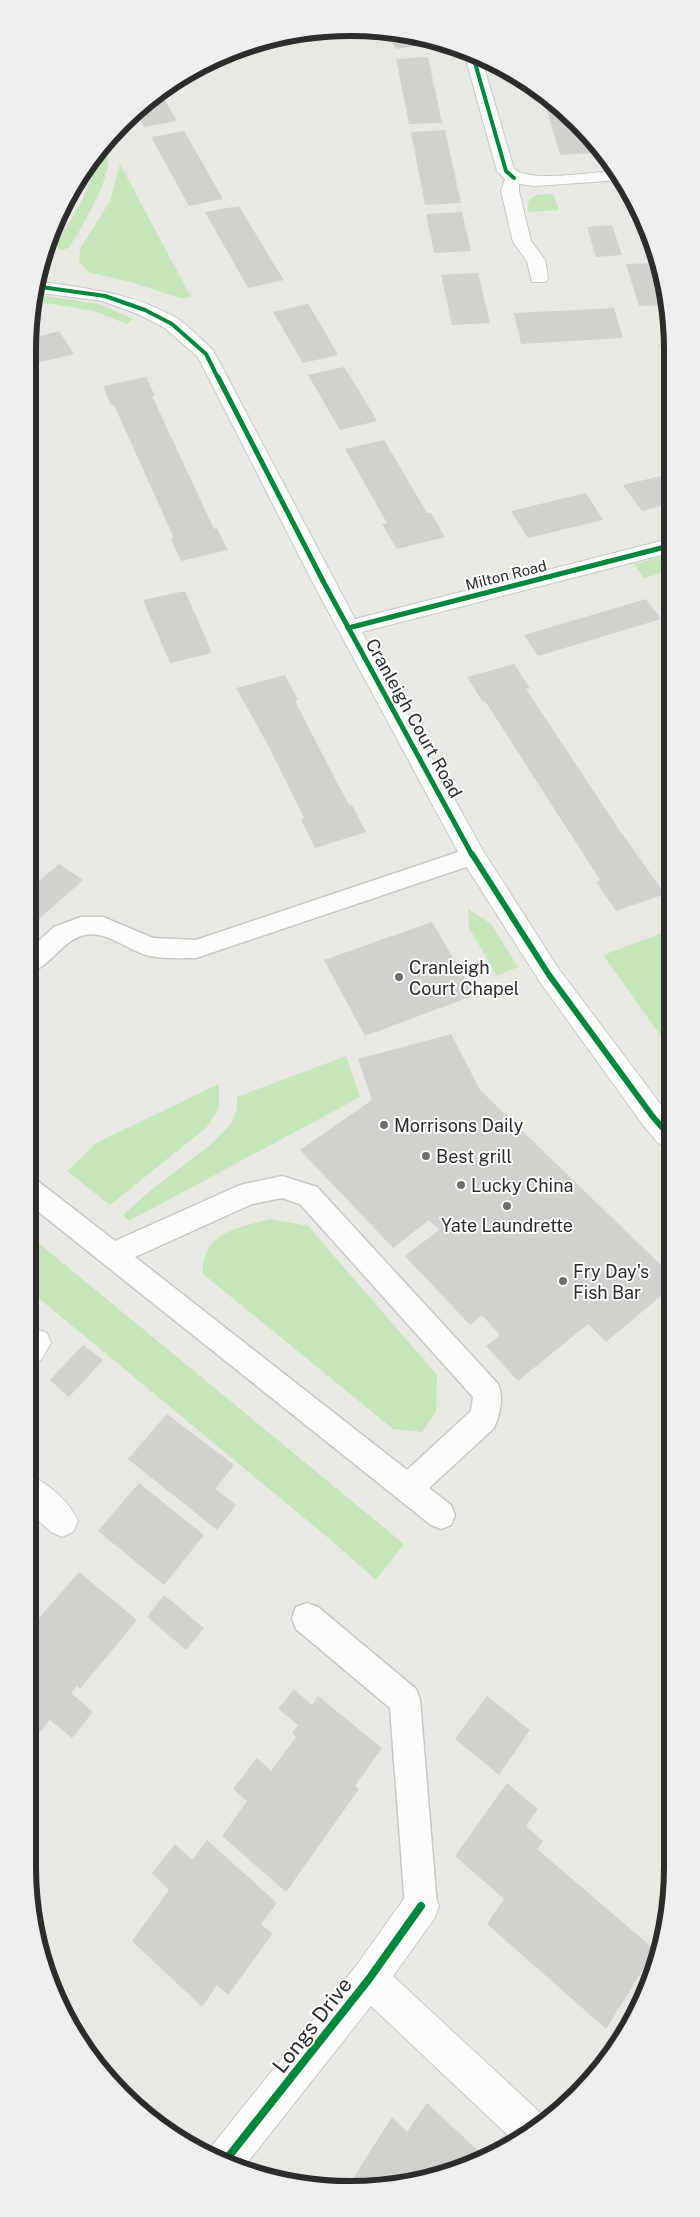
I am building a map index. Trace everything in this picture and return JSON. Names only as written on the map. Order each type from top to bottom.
[{"type":"street","points":[[475,62],[506,171],[514,178],[535,181],[611,176]]},
{"type":"street","points":[[514,178],[510,185],[510,191],[522,242],[536,260],[540,278]]},
{"type":"street","name":"Cranleigh Court Road","points":[[42,287],[105,296],[145,310],[172,324],[206,354],[348,628],[473,856],[549,975],[664,1129]]},
{"type":"street","name":"Milton Road","points":[[348,628],[664,547]]},
{"type":"street","points":[[36,1497],[62,1521]]},
{"type":"street","name":"Longs Drive","points":[[229,2157],[369,1979],[422,1906]]},
{"type":"street","name":"Longs Drive","points":[[369,1979],[527,2126]]},
{"type":"lane","points":[[36,957],[62,934],[81,926],[103,926],[151,947],[196,949],[473,856]]},
{"type":"lane","points":[[112,1255],[249,1193],[282,1188],[308,1196],[488,1393],[484,1418],[407,1489]]},
{"type":"lane","points":[[36,1195],[440,1515]]},
{"type":"lane","points":[[307,1618],[405,1700],[422,1906]]},
{"type":"green space","points":[[108,151],[109,157],[103,184],[90,213],[69,248],[60,250],[56,245],[82,201],[95,168]]},
{"type":"green space","points":[[120,164],[191,297],[183,299],[134,283],[88,272],[79,261],[80,249],[110,201]]},
{"type":"green space","points":[[553,194],[559,210],[527,212],[529,200],[536,195]]},
{"type":"green space","points":[[41,295],[99,304],[133,319],[127,324],[94,311],[40,302]]},
{"type":"green space","points":[[664,556],[664,572],[644,578],[634,564]]},
{"type":"green space","points":[[468,909],[491,924],[518,967],[497,976],[469,928]]},
{"type":"green space","points":[[664,932],[664,1040],[603,955]]},
{"type":"green space","points":[[346,1056],[360,1097],[129,1221],[123,1215],[150,1191],[210,1145],[230,1125],[237,1109],[237,1097]]},
{"type":"green space","points":[[219,1084],[219,1108],[207,1127],[110,1205],[67,1171],[98,1142]]},
{"type":"green space","points":[[270,1219],[308,1226],[437,1375],[436,1412],[422,1432],[393,1429],[203,1274],[204,1260],[208,1249],[215,1241],[234,1229]]},
{"type":"green space","points":[[36,1241],[404,1544],[376,1580],[332,1541],[36,1296]]},
{"type":"building","points":[[389,39],[422,45],[396,49]]},
{"type":"building","points":[[428,57],[442,123],[409,124],[396,59]]},
{"type":"building","points":[[163,98],[177,121],[144,127],[139,118]]},
{"type":"building","points":[[545,104],[572,128],[594,153],[560,155]]},
{"type":"building","points":[[445,130],[461,203],[425,205],[411,132]]},
{"type":"building","points":[[184,131],[223,199],[189,206],[151,137]]},
{"type":"building","points":[[239,206],[284,280],[248,288],[205,212]]},
{"type":"building","points":[[462,212],[471,251],[434,253],[426,214]]},
{"type":"building","points":[[612,225],[622,255],[596,257],[587,227]]},
{"type":"building","points":[[651,263],[660,305],[639,306],[626,264]]},
{"type":"building","points":[[478,273],[490,323],[452,325],[441,275]]},
{"type":"building","points":[[308,304],[338,355],[303,363],[273,312]]},
{"type":"building","points":[[614,308],[623,338],[521,344],[514,313]]},
{"type":"building","points":[[59,331],[74,354],[36,363],[37,337]]},
{"type":"building","points":[[344,367],[377,421],[340,430],[308,375]]},
{"type":"building","points":[[146,377],[155,396],[152,396],[214,529],[217,528],[228,550],[181,561],[171,539],[174,538],[114,405],[111,405],[103,386]]},
{"type":"building","points":[[384,440],[427,513],[431,513],[445,537],[397,549],[382,524],[387,523],[345,449]]},
{"type":"building","points":[[664,475],[664,505],[642,511],[623,485]]},
{"type":"building","points":[[586,493],[603,520],[528,538],[511,511]]},
{"type":"building","points":[[185,591],[212,653],[170,663],[143,600]]},
{"type":"building","points":[[646,599],[661,619],[538,656],[524,635]]},
{"type":"building","points":[[514,664],[530,688],[526,689],[664,894],[616,911],[596,882],[600,880],[485,701],[483,702],[467,677]]},
{"type":"building","points":[[285,675],[298,700],[295,701],[330,769],[366,832],[315,848],[301,820],[304,818],[269,747],[236,688]]},
{"type":"building","points":[[59,864],[83,880],[36,922],[36,884]]},
{"type":"building","name":"Cranleigh Court Chapel","points":[[432,922],[475,995],[365,1036],[324,960]]},
{"type":"building","points":[[451,1034],[480,1090],[664,1268],[664,1293],[606,1342],[588,1324],[518,1381],[486,1346],[500,1335],[482,1315],[470,1325],[405,1256],[439,1230],[429,1220],[393,1248],[300,1150],[372,1100],[358,1059]]},
{"type":"building","points":[[83,1345],[103,1360],[69,1397],[50,1380]]},
{"type":"building","points":[[167,1414],[234,1465],[215,1489],[236,1505],[217,1530],[128,1459]]},
{"type":"building","points":[[139,1483],[204,1535],[164,1585],[98,1531]]},
{"type":"building","points":[[79,1572],[137,1620],[80,1689],[77,1686],[71,1693],[93,1712],[72,1738],[50,1720],[36,1737],[36,1622]]},
{"type":"building","points":[[164,1595],[204,1628],[186,1650],[147,1617]]},
{"type":"building","points":[[294,1689],[312,1705],[318,1696],[382,1748],[355,1786],[359,1789],[286,1892],[222,1836],[247,1801],[233,1789],[257,1758],[271,1771],[296,1737],[292,1733],[298,1725],[278,1709]]},
{"type":"building","points":[[487,1696],[530,1730],[499,1775],[455,1739]]},
{"type":"building","points":[[507,1783],[538,1809],[526,1826],[543,1841],[537,1849],[653,1948],[650,1958],[606,2029],[487,1924],[504,1899],[455,1856]]},
{"type":"building","points":[[207,1840],[277,1903],[261,1924],[272,1934],[250,1965],[228,1995],[217,1985],[202,2007],[132,1941],[169,1890],[152,1873],[175,1844],[192,1860]]},
{"type":"building","points":[[427,2103],[480,2152],[451,2164],[411,2175],[358,2181],[354,2177],[392,2117],[407,2132]]},
{"type":"cycle path","points":[[475,62],[506,171],[514,178]]},
{"type":"cycle path","points":[[42,287],[105,296],[145,310],[172,324],[206,354],[324,583],[473,856],[549,975],[664,1129]]},
{"type":"cycle path","points":[[348,628],[664,547]]},
{"type":"cycle path","points":[[229,2156],[369,1979],[421,1906]]},
{"type":"place","name":"Cranleigh Court Chapel","points":[[399,977]]},
{"type":"place","name":"Morrisons Daily","points":[[384,1125]]},
{"type":"place","name":"Best grill","points":[[426,1156]]},
{"type":"place","name":"Lucky China","points":[[461,1185]]},
{"type":"place","name":"Yate Laundrette","points":[[507,1206]]},
{"type":"place","name":"Fry Day's Fish Bar","points":[[563,1281]]}]
